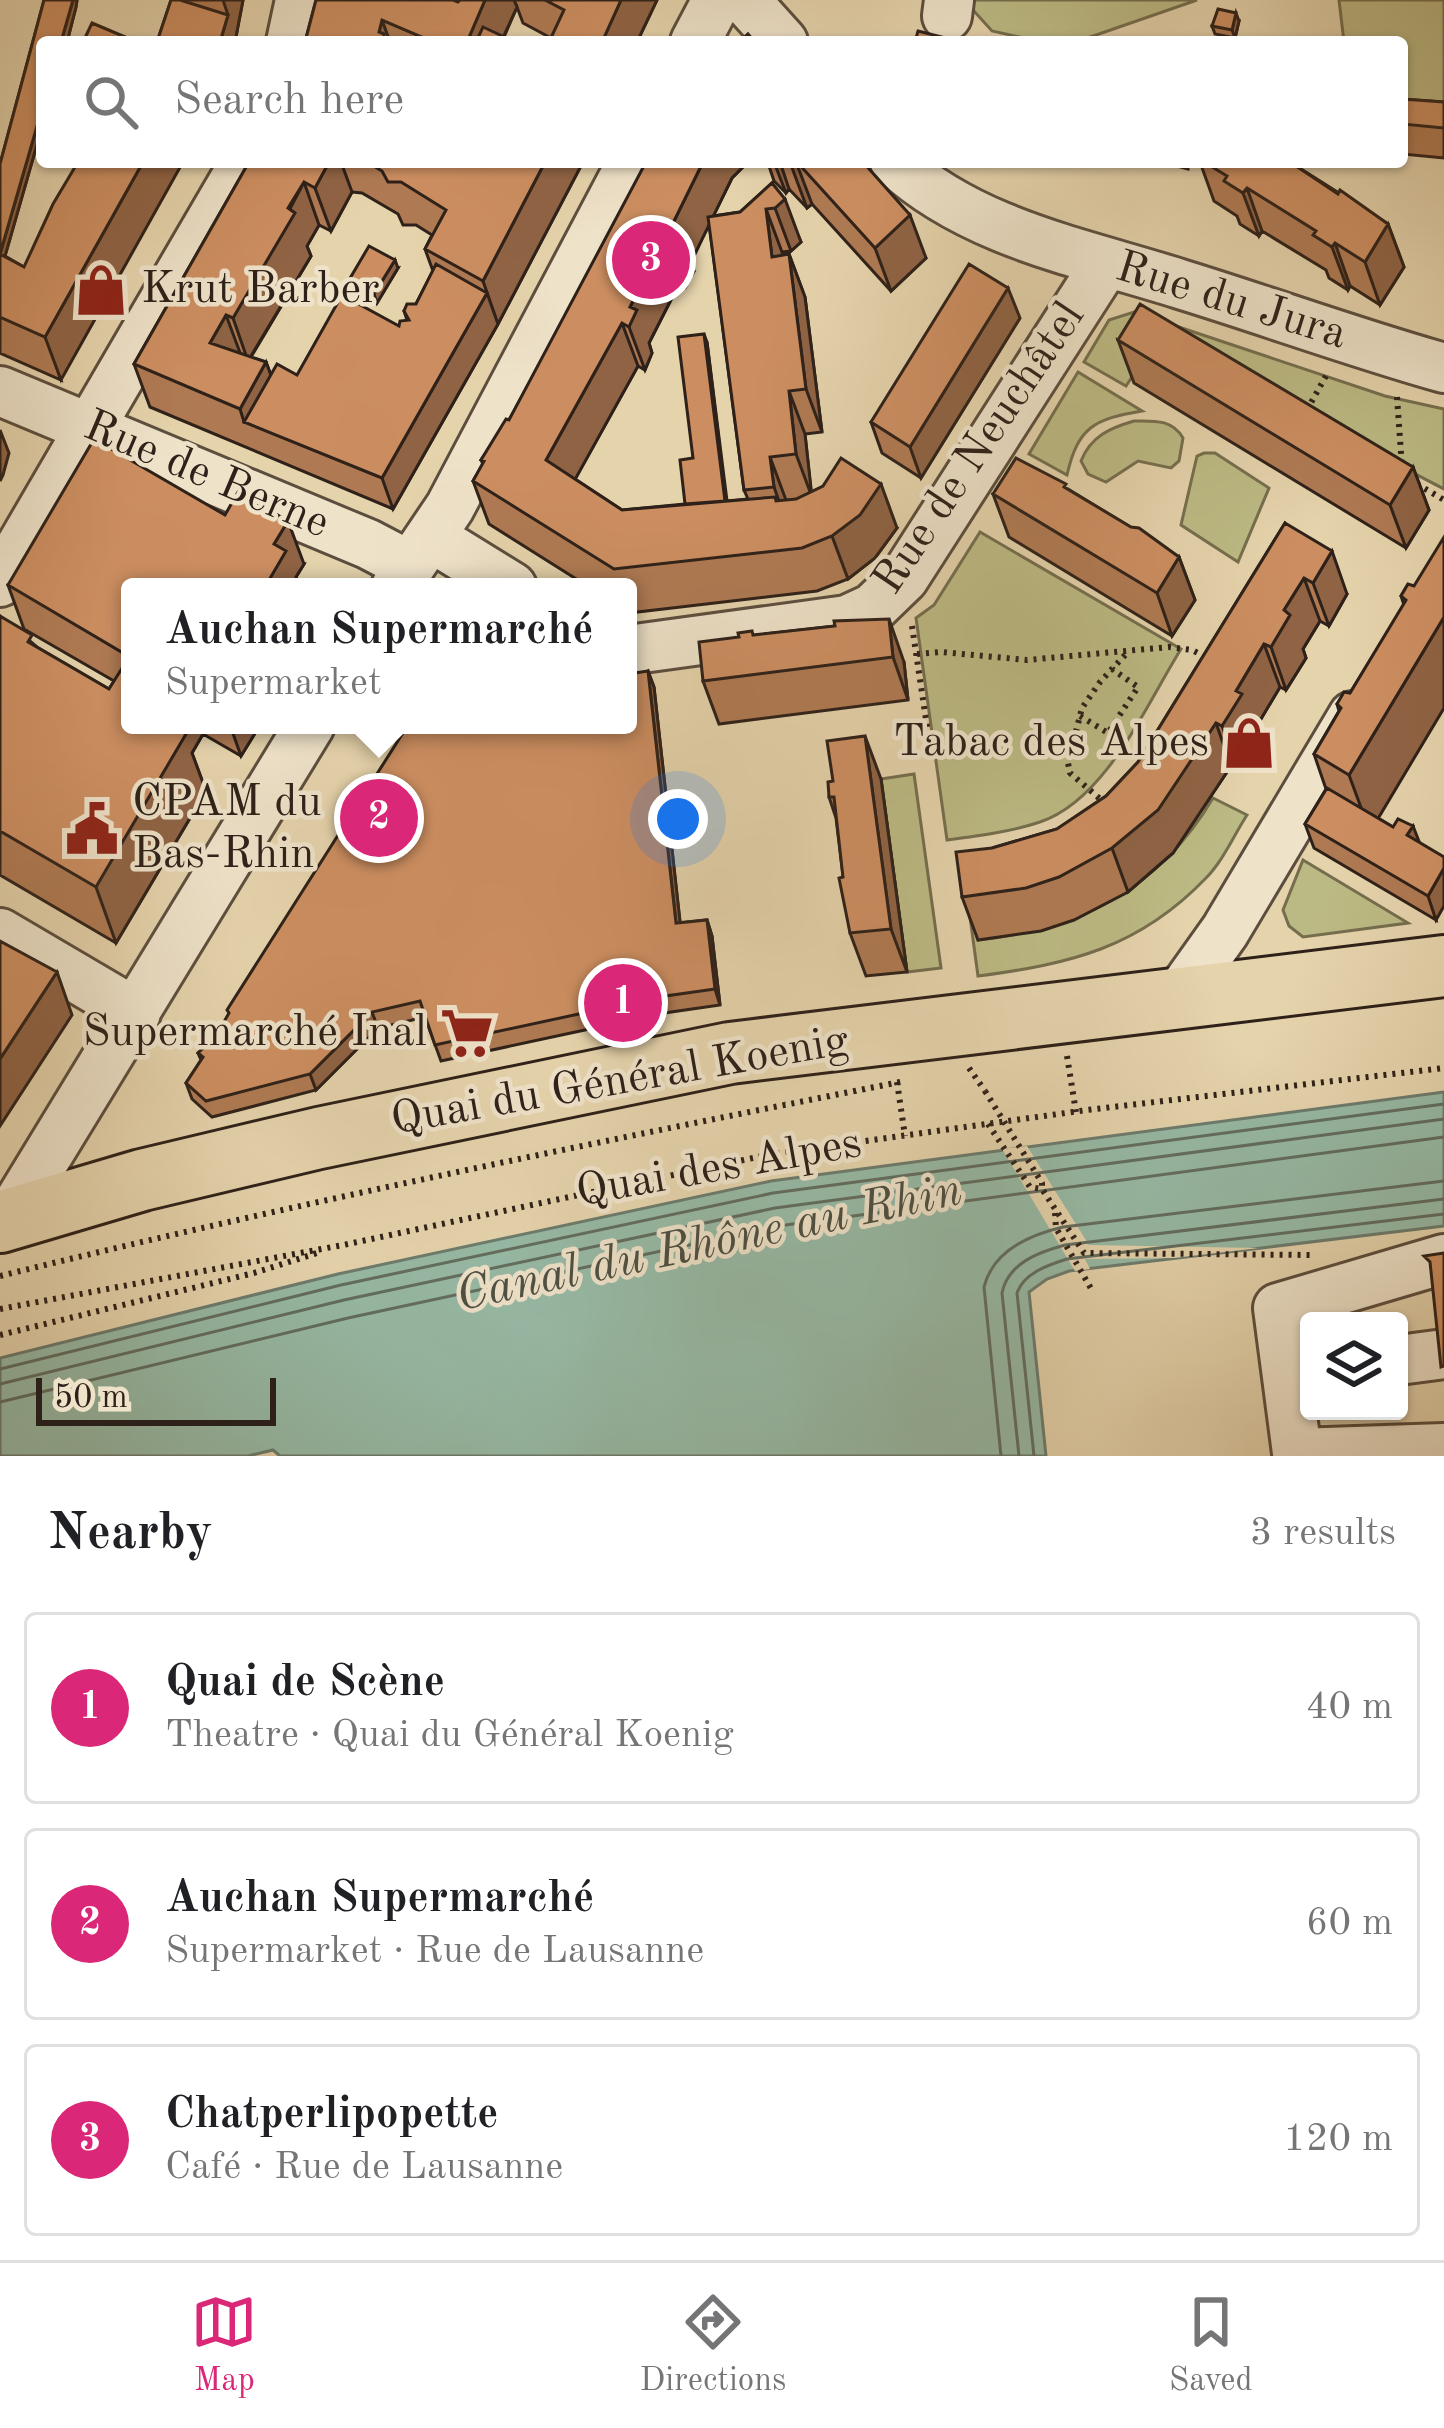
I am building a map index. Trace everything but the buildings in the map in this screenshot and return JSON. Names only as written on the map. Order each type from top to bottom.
[{"type":"main road","points":[[1178,997],[1444,966]]},
{"type":"main road","name":"Quai du Général Koenig","points":[[3,1239],[142,1180],[668,1065],[730,1053],[1178,997]]},
{"type":"street","points":[[292,36],[300,0]]},
{"type":"street","points":[[698,36],[717,0]]},
{"type":"street","points":[[745,0],[778,36]]},
{"type":"street","points":[[0,582],[242,168]]},
{"type":"street","points":[[474,578],[412,563],[629,168]]},
{"type":"street","name":"Rue du Jura","points":[[903,168],[936,194],[992,223],[1444,368]]},
{"type":"street","name":"Rue de Neuchâtel","points":[[637,649],[847,620],[889,595],[1106,263]]},
{"type":"street","name":"Rue de Berne","points":[[0,391],[412,563]]},
{"type":"street","points":[[1178,997],[1225,931],[1377,674]]},
{"type":"street","points":[[3,1239],[305,734]]},
{"type":"street","points":[[0,933],[136,1013]]},
{"type":"street","points":[[1440,1259],[1267,1310],[1298,1372],[1290,1455],[1444,1448]]},
{"type":"street","points":[[1408,1359],[1444,1354]]},
{"type":"path","points":[[1300,422],[1332,366]]},
{"type":"path","points":[[1396,387],[1402,476],[1444,500]]},
{"type":"path","points":[[910,617],[931,753]]},
{"type":"path","points":[[917,654],[1028,660],[1168,647],[1192,650],[1222,665]]},
{"type":"path","points":[[1110,808],[1070,773],[1068,763],[1080,716],[1129,652]]},
{"type":"path","points":[[1080,716],[1108,733],[1138,687],[1112,669]]},
{"type":"path","points":[[1066,1056],[1076,1112]]},
{"type":"path","points":[[951,1072],[969,1068],[1084,1252],[1312,1255]]},
{"type":"path","name":"Quai des Alpes","points":[[0,1309],[343,1245],[750,1159],[1076,1112],[1444,1068]]},
{"type":"path","name":"Quai des Alpes","points":[[3,1239],[271,1210],[915,1079]]},
{"type":"path","points":[[897,1082],[905,1136]]},
{"type":"path","points":[[988,1124],[1030,1187],[1042,1190]]},
{"type":"path","points":[[1054,1209],[1056,1228],[1093,1292]]},
{"type":"path","points":[[0,1335],[254,1273],[343,1245]]},
{"type":"shaded area","points":[[964,0],[1197,0],[1093,36],[1014,36],[992,31]]},
{"type":"shaded area","points":[[1339,0],[1444,0],[1444,106],[1408,110],[1408,36],[1343,36]]},
{"type":"shaded area","points":[[1134,312],[1385,396],[1444,409],[1444,489],[1157,339],[1126,386],[1084,362],[1109,320]]},
{"type":"shaded area","points":[[1078,372],[1142,411],[1091,428],[1077,446],[1067,475],[1029,454]]},
{"type":"shaded area","points":[[1134,421],[1174,427],[1183,438],[1179,461],[1171,468],[1138,461],[1106,482],[1088,474],[1081,461],[1090,445],[1109,430]]},
{"type":"shaded area","points":[[1215,453],[1269,488],[1238,562],[1181,525],[1197,456]]},
{"type":"shaded area","points":[[980,532],[1181,649],[1122,748],[1085,794],[1040,822],[947,840],[916,618],[934,605]]},
{"type":"shaded area","points":[[914,774],[941,968],[907,972],[881,779]]},
{"type":"shaded area","points":[[1213,798],[1247,815],[1212,871],[1181,902],[1129,937],[1101,949],[978,976],[967,895],[978,940],[1051,926],[1083,914],[1114,899],[1168,857]]},
{"type":"shaded area","points":[[1303,860],[1408,923],[1303,937],[1289,926],[1283,910]]},
{"type":"water","name":"Canal du Rhône au Rhin","points":[[1444,1092],[1444,1226],[1069,1271],[1029,1292],[1046,1456],[280,1456],[273,1450],[248,1456],[0,1456],[0,1358],[338,1274],[771,1181]]},
{"type":"pier","points":[[1027,1146],[1089,1245],[1259,1248],[1174,1258],[1085,1259],[1090,1269],[1075,1271],[1002,1149]]},
{"type":"place","name":"Chatperlipopette","points":[[651,260]]},
{"type":"place","name":"Krut Barber","points":[[101,290]]},
{"type":"place","name":"Tabac des Alpes","points":[[1249,743]]},
{"type":"place","name":"Auchan Supermarché","points":[[379,818]]},
{"type":"place","name":"CPAM du Bas-Rhin","points":[[92,829]]},
{"type":"place","name":"Quai de Scène","points":[[623,1003]]},
{"type":"place","name":"Supermarché Inal","points":[[467,1033]]}]
